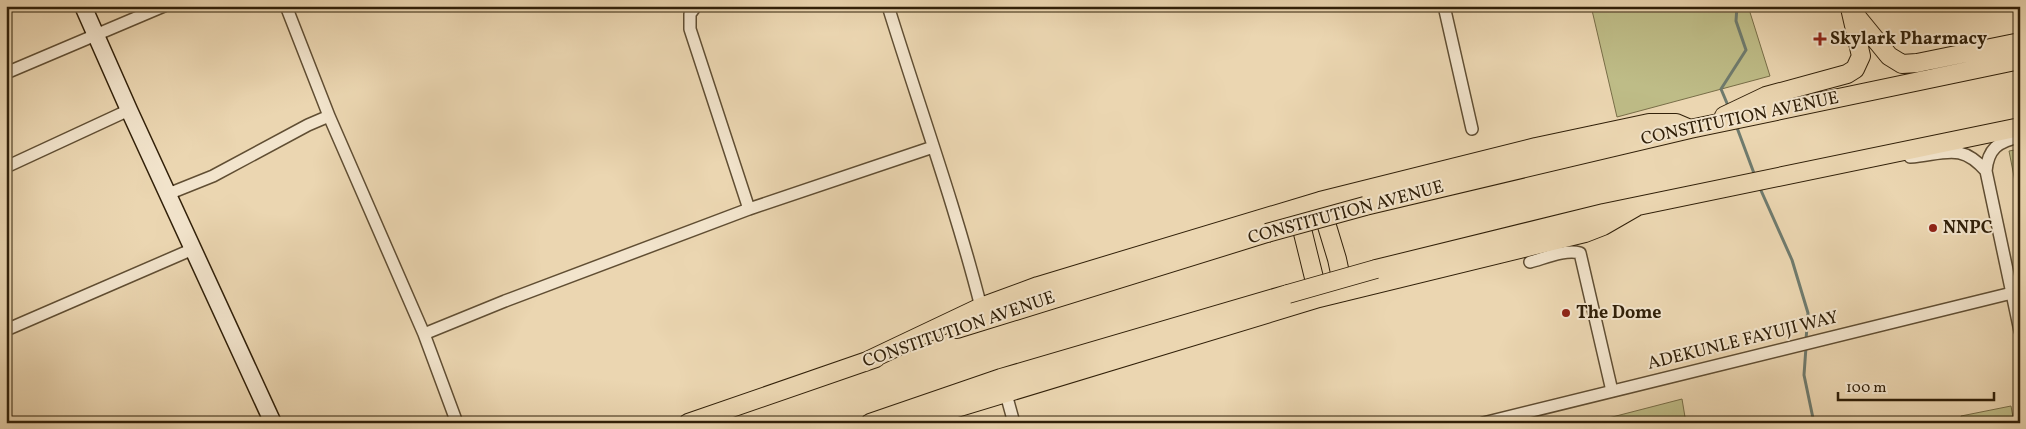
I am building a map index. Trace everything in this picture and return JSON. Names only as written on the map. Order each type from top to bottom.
[{"type":"main road","points":[[1850,7],[1889,56],[1902,64],[2020,42]]},
{"type":"main road","points":[[866,362],[981,307],[1038,286],[1297,208],[1536,147],[1649,123],[1676,123],[1697,127],[1754,100],[1848,74],[1855,69],[1860,61],[1860,51],[1850,7]]},
{"type":"main road","name":"CONSTITUTION AVENUE","points":[[688,423],[984,320],[1267,233],[1365,206],[1697,127],[2020,60]]},
{"type":"main road","points":[[870,423],[1001,378],[1376,269],[1488,240],[1636,207],[2020,127]]},
{"type":"main road","points":[[1320,202],[1337,258],[1344,292]]},
{"type":"main road","points":[[907,423],[1320,298],[1585,233],[1603,226],[1636,207]]},
{"type":"main road","points":[[1297,208],[1320,298]]},
{"type":"street","points":[[83,6],[273,423]]},
{"type":"street","points":[[6,73],[164,6]]},
{"type":"street","points":[[286,6],[329,116],[424,334],[458,423]]},
{"type":"street","points":[[888,6],[942,171],[981,307]]},
{"type":"street","points":[[1444,6],[1472,129]]},
{"type":"street","points":[[690,9],[690,29],[749,209]]},
{"type":"street","points":[[6,167],[129,110]]},
{"type":"street","points":[[168,194],[213,176],[329,116]]},
{"type":"street","points":[[2020,137],[1994,148],[1987,160],[1986,172],[2016,292],[2020,331]]},
{"type":"street","points":[[424,334],[505,301],[749,209],[933,147]]},
{"type":"street","points":[[1874,158],[1894,159],[1958,152],[1969,155],[1986,172]]},
{"type":"street","points":[[6,330],[193,248]]},
{"type":"street","points":[[1530,262],[1554,255],[1572,252],[1580,253],[1612,391]]},
{"type":"street","name":"ADEKUNLE FAYUJI WAY","points":[[1483,423],[2016,292]]},
{"type":"street","points":[[1006,394],[1014,423]]},
{"type":"shaded area","points":[[1591,6],[1748,6],[1770,76],[1617,117]]},
{"type":"shaded area","points":[[2020,149],[2020,207],[2009,151]]},
{"type":"shaded area","points":[[1682,399],[1686,423],[1589,423]]},
{"type":"shaded area","points":[[2011,406],[2014,423],[1962,423],[1961,416]]},
{"type":"waterway","points":[[1729,108],[1721,89],[1746,50],[1736,21],[1737,6]]},
{"type":"waterway","points":[[1736,125],[1755,176]]},
{"type":"waterway","points":[[1759,186],[1792,260],[1808,313],[1806,340]]},
{"type":"waterway","points":[[1806,347],[1804,375],[1814,423]]},
{"type":"place","name":"Skylark Pharmacy","points":[[1820,39]]},
{"type":"place","name":"NNPC","points":[[1933,228]]},
{"type":"place","name":"The Dome","points":[[1566,313]]}]
